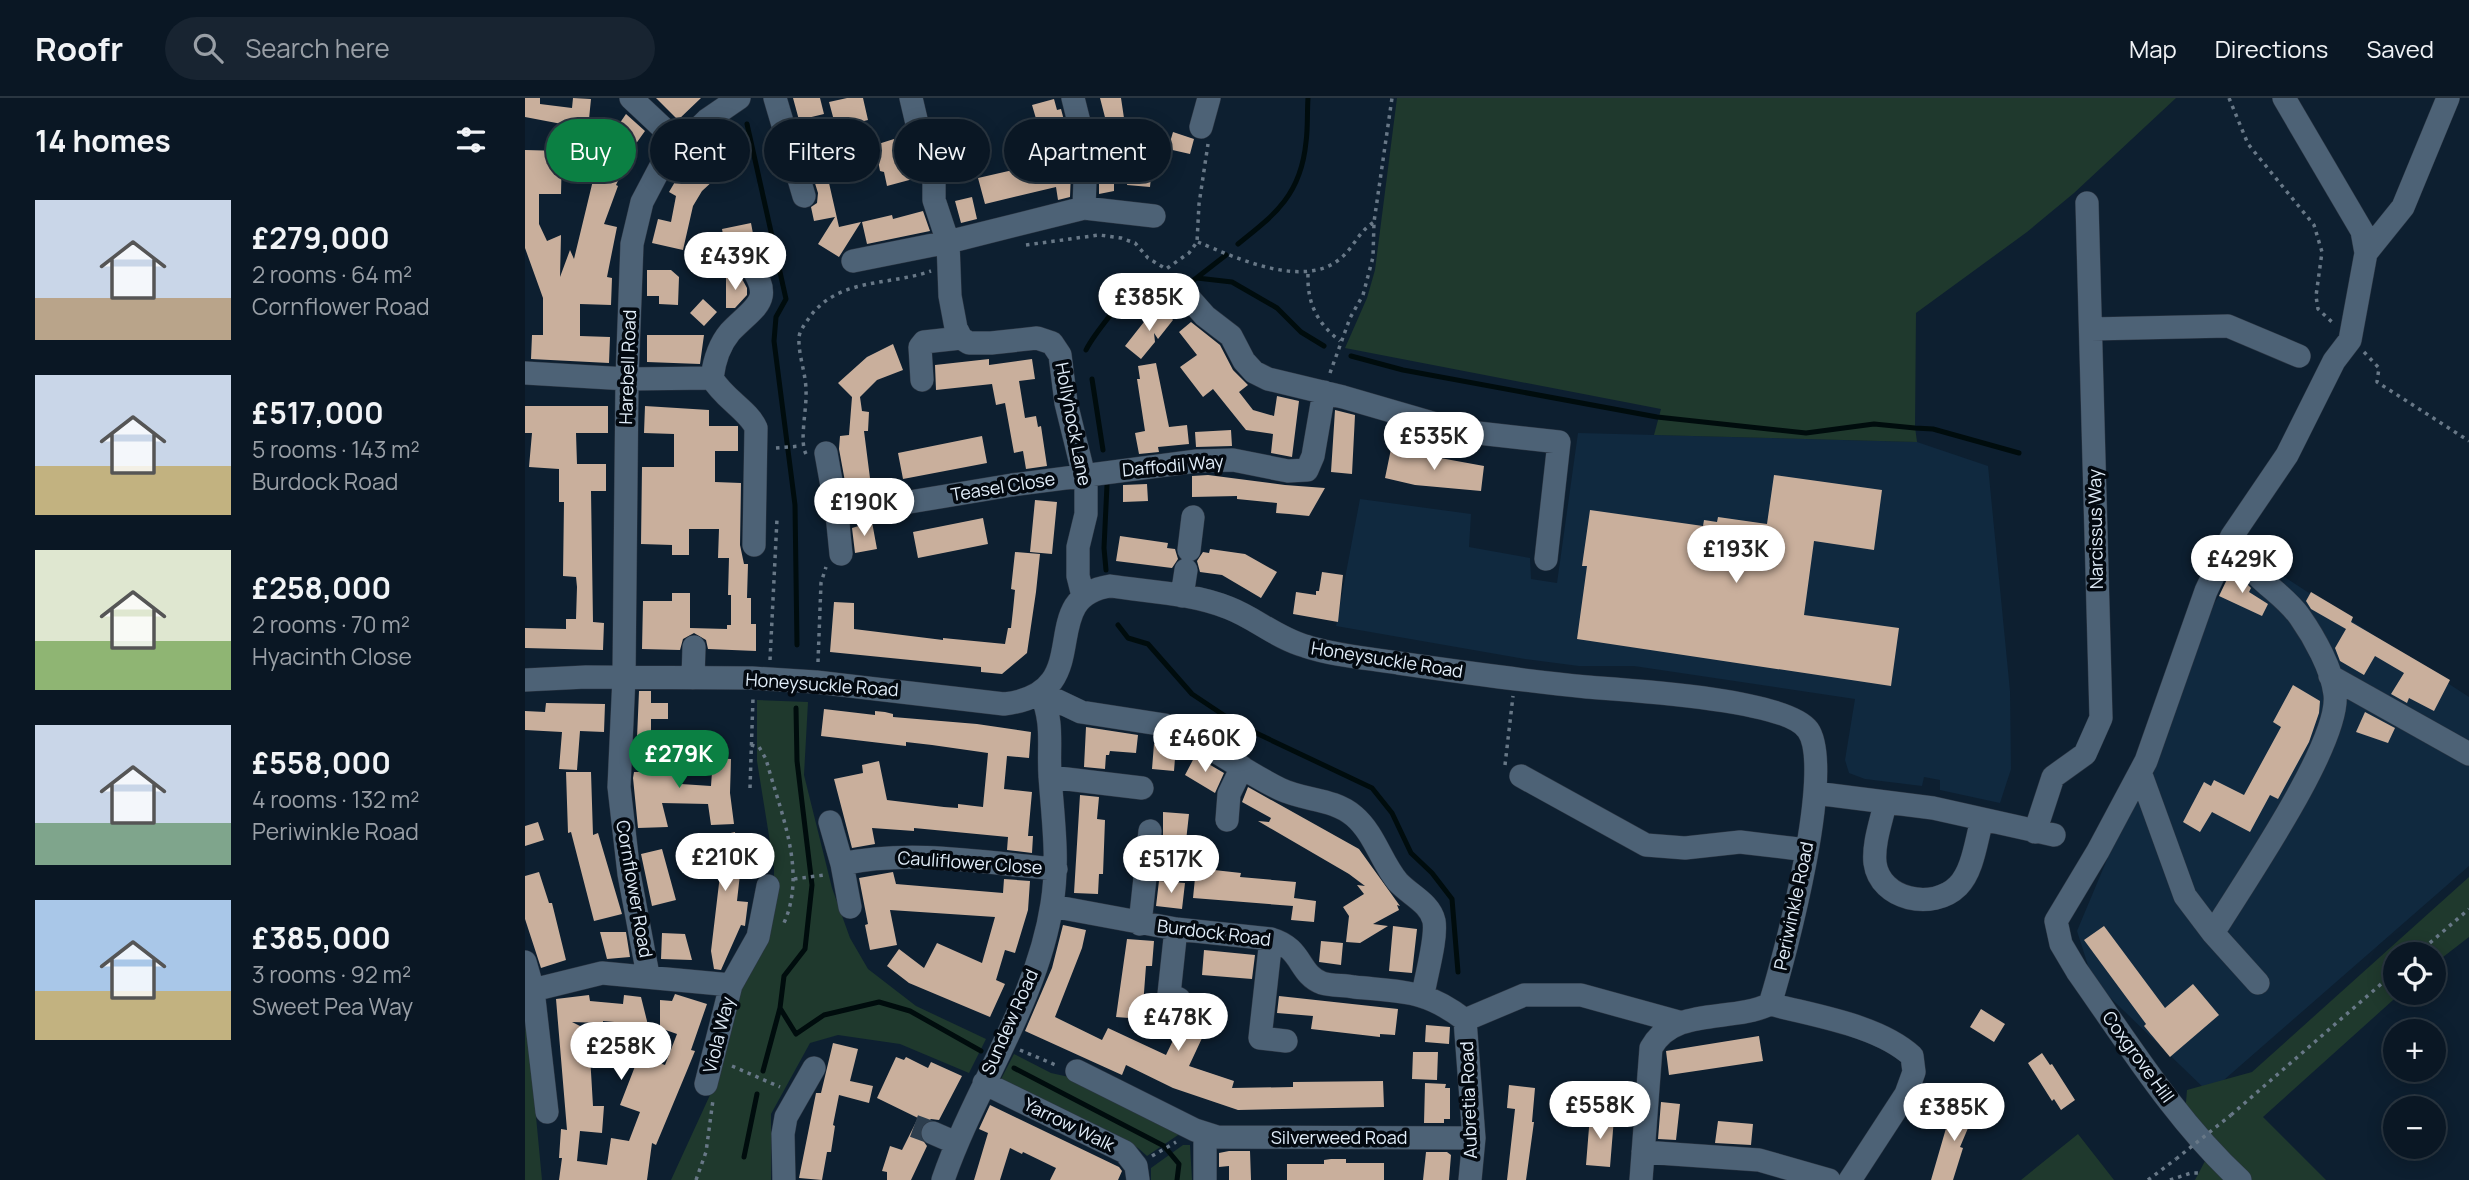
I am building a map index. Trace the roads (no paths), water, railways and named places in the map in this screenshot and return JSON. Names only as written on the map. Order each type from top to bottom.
[{"type":"street","points":[[631,98],[653,119]]},
{"type":"street","name":"Harebell Road","points":[[708,119],[739,98]]},
{"type":"street","points":[[775,98],[804,196]]},
{"type":"street","points":[[911,98],[919,132],[932,153],[934,200],[948,253],[950,296],[956,328],[961,338],[924,342],[920,347],[922,380]]},
{"type":"street","points":[[1073,98],[1086,149],[1084,208]]},
{"type":"street","points":[[1201,127],[1209,98]]},
{"type":"street","points":[[2258,983],[2213,933],[2185,895],[2140,772],[2206,591],[2232,536],[2287,455],[2334,361],[2350,340],[2366,253],[2362,231],[2284,98]]},
{"type":"street","points":[[2366,253],[2403,207],[2448,98]]},
{"type":"street","name":"Harebell Road","points":[[624,677],[627,379],[632,244],[642,202],[653,182]]},
{"type":"street","name":"Narcissus Way","points":[[1982,820],[2044,833],[2053,777],[2085,754],[2101,718],[2087,203]]},
{"type":"street","points":[[853,261],[948,253],[1084,208],[1154,216]]},
{"type":"street","points":[[747,260],[762,285],[757,306],[729,333],[715,360],[712,378],[722,394],[753,421],[756,451],[754,545]]},
{"type":"street","points":[[1168,297],[1189,298],[1205,316],[1231,336],[1244,361],[1254,372],[1268,379],[1460,431],[1559,442],[1546,558]]},
{"type":"street","points":[[2091,329],[2228,326],[2299,356]]},
{"type":"street","name":"Hollyhock Lane","points":[[961,338],[969,343],[1037,338],[1052,343],[1060,355],[1066,403],[1085,475],[1086,514],[1078,547],[1078,576],[1083,596]]},
{"type":"street","points":[[525,373],[627,379],[712,378]]},
{"type":"street","name":"Daffodil Way","points":[[1085,475],[1197,461],[1233,460],[1288,471],[1307,470],[1313,456],[1324,392]]},
{"type":"street","points":[[817,455],[837,514],[834,559]]},
{"type":"street","name":"Teasel Close","points":[[837,514],[1085,475]]},
{"type":"street","points":[[1182,596],[1193,517]]},
{"type":"street","points":[[2213,933],[2284,820],[2318,755],[2335,707],[2330,676],[2300,617],[2282,596],[2256,575],[2232,536]]},
{"type":"street","name":"Honeysuckle Road","points":[[1083,596],[1095,589],[1110,586],[1182,596],[1233,609],[1266,629],[1304,646],[1514,680],[1651,692],[1767,708],[1792,717],[1807,728],[1814,744],[1815,793]]},
{"type":"street","points":[[1083,596],[1070,613],[1060,669],[1054,682],[1041,693],[1081,712],[1165,725],[1283,790],[1306,798],[1323,800],[1344,809],[1363,825],[1394,877],[1423,903],[1433,919],[1434,930],[1423,995]]},
{"type":"street","points":[[693,678],[694,647]]},
{"type":"street","points":[[2330,676],[2469,754]]},
{"type":"street","name":"Honeysuckle Road","points":[[525,680],[624,677],[752,678],[816,682],[1004,704],[1025,702],[1041,693]]},
{"type":"street","name":"Cornflower Road","points":[[624,677],[620,808],[648,975]]},
{"type":"street","name":"Sundew Road","points":[[943,1180],[956,1143],[1017,1015],[1039,954],[1052,906],[1056,869],[1056,822],[1050,777],[1052,726],[1041,693]]},
{"type":"street","points":[[1227,820],[1229,794],[1242,767]]},
{"type":"street","name":"Coxgrove Hill","points":[[2140,772],[2098,852],[2056,921],[2061,944],[2077,971],[2188,1125],[2209,1152],[2240,1180]]},
{"type":"street","points":[[1521,776],[1646,845],[1685,848],[1740,842],[1807,850]]},
{"type":"street","points":[[1050,777],[1142,788]]},
{"type":"street","points":[[1815,793],[1933,808],[1982,820],[1966,875],[1958,887],[1938,898],[1914,899],[1898,894],[1878,876],[1875,861],[1885,804]]},
{"type":"street","name":"Periwinkle Road","points":[[1770,1004],[1791,934],[1815,793]]},
{"type":"street","points":[[830,822],[833,870],[850,907]]},
{"type":"street","points":[[1140,924],[1150,831]]},
{"type":"street","name":"Cauliflower Close","points":[[833,870],[868,859],[902,856],[1056,869]]},
{"type":"street","name":"Viola Way","points":[[706,1084],[731,985],[758,937],[768,886]]},
{"type":"street","name":"Burdock Road","points":[[1052,906],[1140,924],[1283,942],[1294,951],[1302,966],[1322,983],[1423,995],[1439,1001],[1465,1020]]},
{"type":"street","points":[[1176,929],[1169,994],[1179,999]]},
{"type":"street","points":[[1271,939],[1260,1038],[1286,1041]]},
{"type":"street","points":[[525,962],[533,990],[547,1112]]},
{"type":"street","name":"Viola Way","points":[[533,990],[602,973],[648,975],[731,985]]},
{"type":"street","points":[[1465,1020],[1524,995],[1581,995],[1679,1022],[1756,1011],[1770,1004],[1877,1034],[1899,1044],[1912,1056],[1915,1072],[1906,1094],[1850,1180]]},
{"type":"street","name":"Aubretia Road","points":[[1465,1020],[1474,1139],[1470,1180]]},
{"type":"street","points":[[1640,1180],[1651,1048],[1658,1035],[1679,1022]]},
{"type":"street","points":[[785,1180],[783,1134],[786,1117],[796,1094],[814,1068]]},
{"type":"street","name":"Silverweed Road","points":[[1077,1071],[1217,1138],[1474,1139]]},
{"type":"street","name":"Yarrow Walk","points":[[984,1083],[1125,1152],[1137,1173]]},
{"type":"street","points":[[1200,1132],[1205,1180]]},
{"type":"street","points":[[933,1133],[956,1143]]},
{"type":"street","points":[[1643,1152],[1759,1160],[1829,1180]]},
{"type":"waterway","points":[[1238,244],[1275,212],[1299,176],[1307,137],[1308,98]]},
{"type":"waterway","points":[[750,137],[786,299],[776,317],[774,341],[795,505],[797,645]]},
{"type":"waterway","points":[[1182,283],[1190,283],[1226,255]]},
{"type":"waterway","points":[[1197,278],[1232,282],[1277,308],[1301,332],[1324,346]]},
{"type":"waterway","points":[[1086,350],[1112,313],[1136,286],[1147,281],[1163,284]]},
{"type":"waterway","points":[[1351,356],[1403,370],[1657,417],[1806,433],[1874,424],[1933,429],[2019,453]]},
{"type":"waterway","points":[[1092,379],[1103,450]]},
{"type":"waterway","points":[[1106,570],[1104,548],[1107,485]]},
{"type":"waterway","points":[[1118,625],[1128,638],[1148,644],[1192,694],[1237,724],[1372,788],[1392,813],[1411,853],[1432,873],[1452,899],[1458,972]]},
{"type":"waterway","points":[[796,708],[797,761],[812,885],[805,949],[784,976],[780,1008],[796,1034],[824,1015],[879,1002],[910,1011],[981,1051]]},
{"type":"waterway","points":[[763,1071],[780,1008]]},
{"type":"waterway","points":[[1014,1068],[1164,1146],[1179,1164],[1177,1180]]},
{"type":"waterway","points":[[744,1157],[757,1094]]},
{"type":"tunnel","points":[[914,1126],[933,1133]]}]
